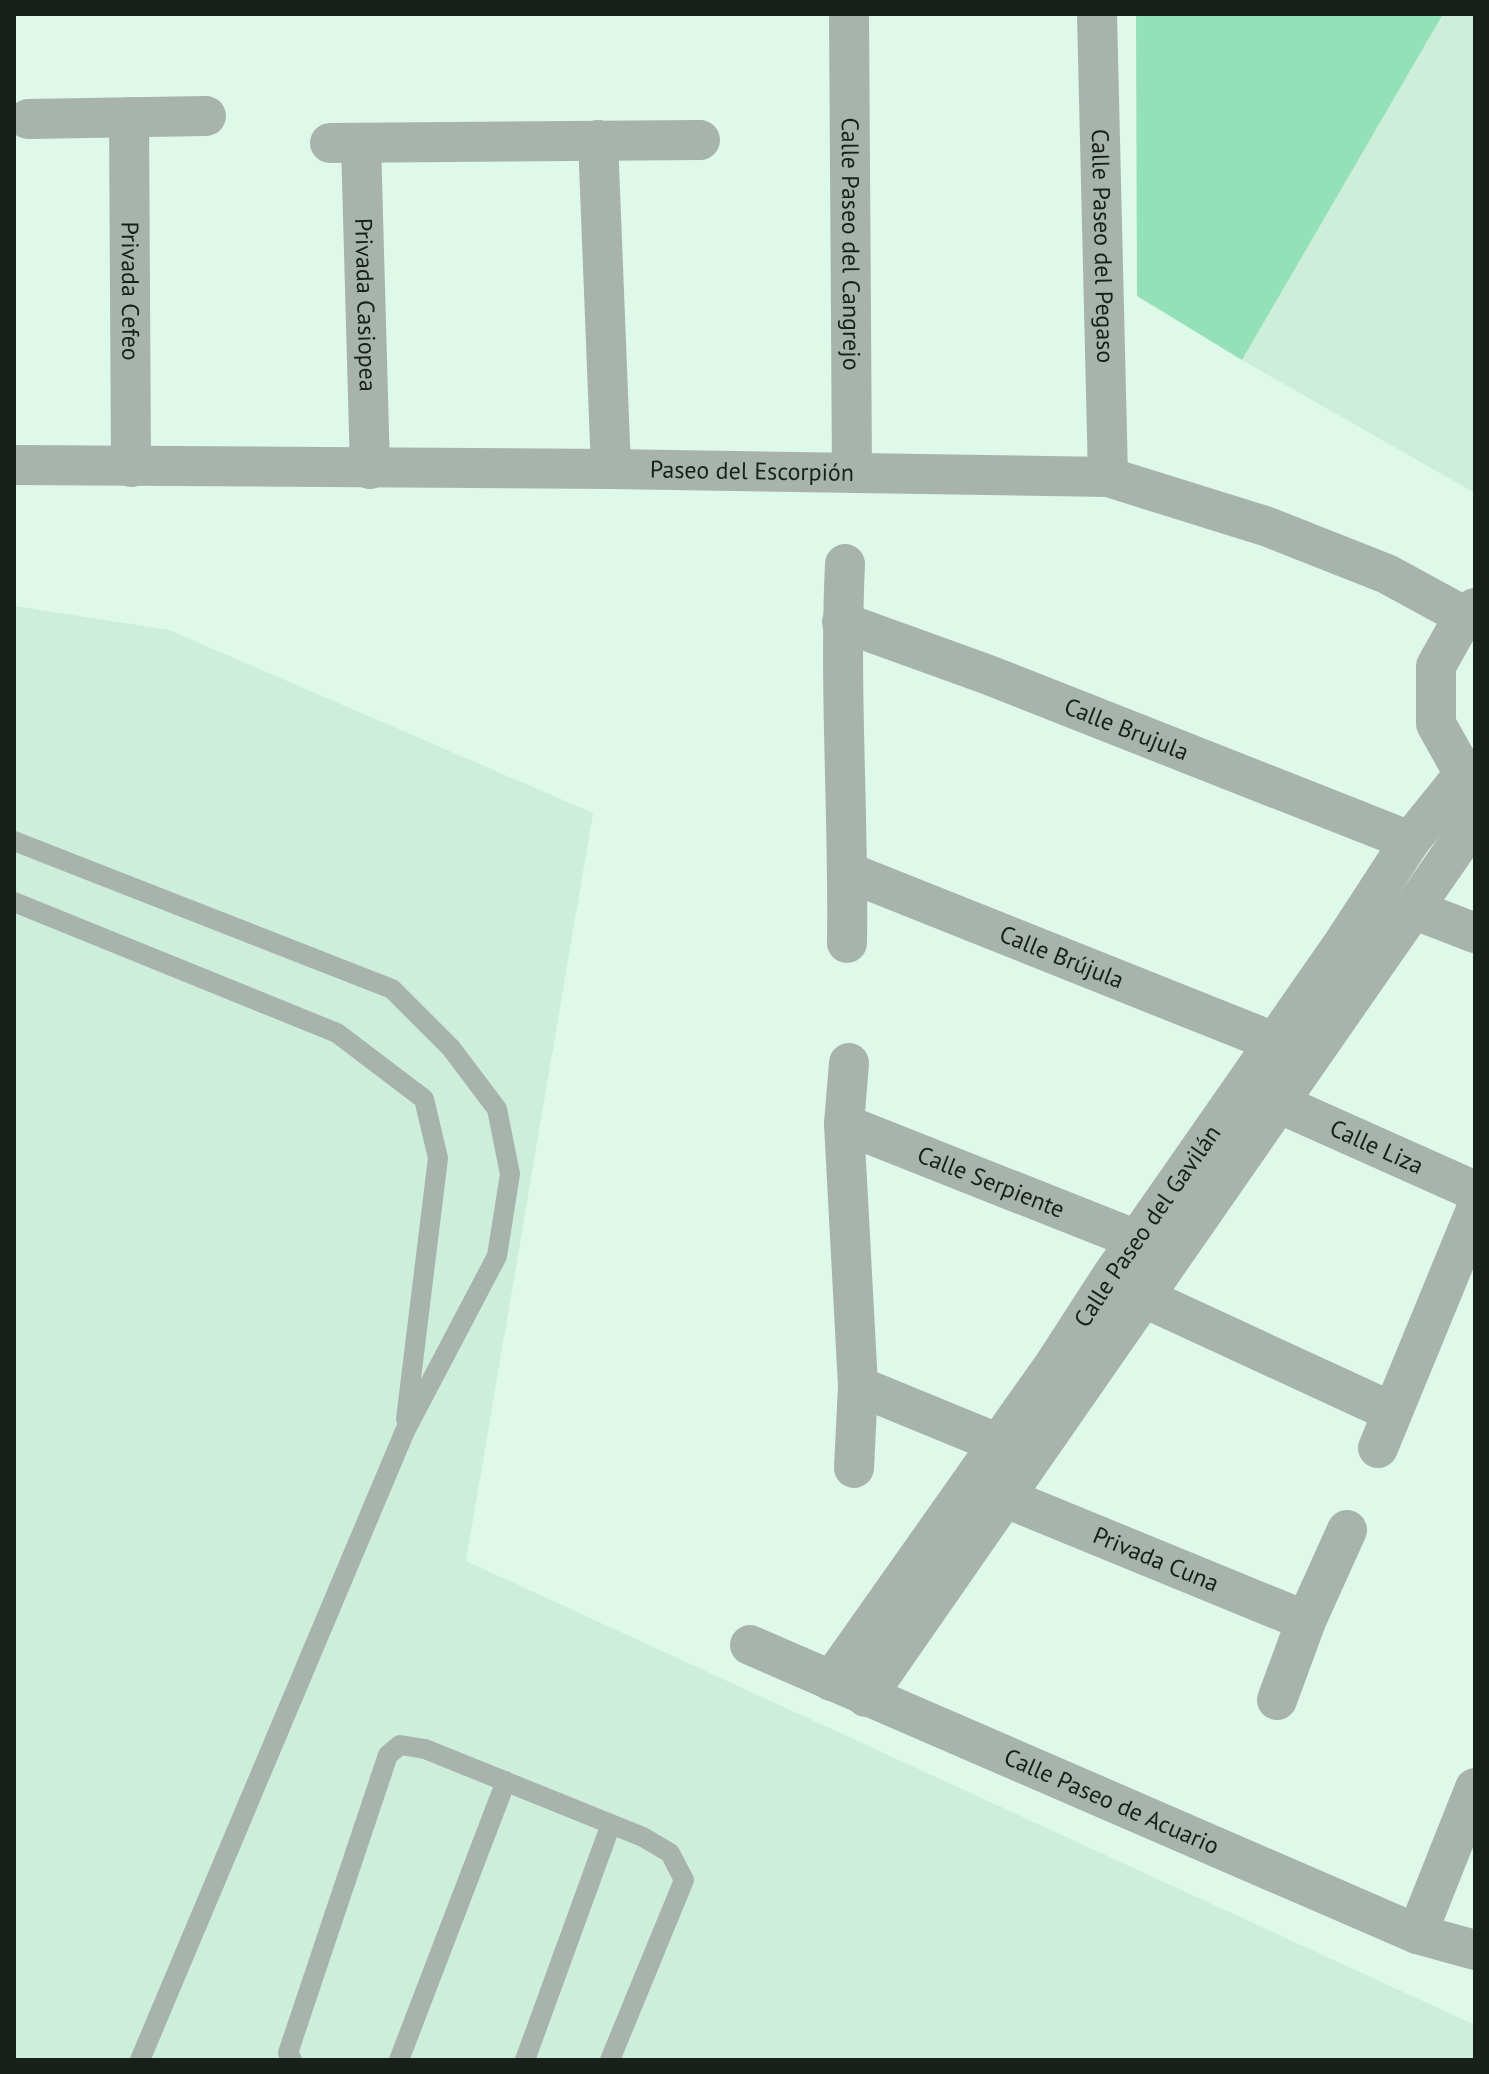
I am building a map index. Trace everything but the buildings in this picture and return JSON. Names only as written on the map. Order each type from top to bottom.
[{"type":"street","name":"Calle Paseo del Cangrejo","points":[[849,14],[852,473]]},
{"type":"street","name":"Calle Paseo del Pegaso","points":[[1097,14],[1108,477]]},
{"type":"street","points":[[28,119],[206,116]]},
{"type":"street","name":"Privada Cefeo","points":[[129,117],[131,467]]},
{"type":"street","points":[[611,469],[598,140],[700,140]]},
{"type":"street","name":"Privada Casiopea","points":[[370,469],[346,143],[598,140]]},
{"type":"street","name":"Paseo del Escorpión","points":[[14,465],[611,469],[1108,477],[1268,527],[1387,574],[1470,612],[1436,666],[1436,724],[1470,778]]},
{"type":"street","points":[[845,564],[842,622],[847,943]]},
{"type":"street","name":"Calle Brujula","points":[[842,622],[986,674],[1410,841]]},
{"type":"street","name":"Calle Paseo del Gavilán","points":[[849,1689],[997,1443],[1343,944],[1410,841],[1470,778]]},
{"type":"street","name":"Calle Paseo del Gavilán","points":[[849,1689],[1006,1498],[1475,820]]},
{"type":"street","name":"Calle Brújula","points":[[848,872],[1274,1042]]},
{"type":"street","points":[[1413,909],[1475,933]]},
{"type":"street","points":[[849,1063],[844,1124],[858,1386],[854,1468]]},
{"type":"street","name":"Calle Liza","points":[[1278,1103],[1475,1191]]},
{"type":"street","name":"Calle Serpiente","points":[[844,1124],[1137,1240]]},
{"type":"street","points":[[1111,1277],[1385,1430],[1475,1212]]},
{"type":"street","points":[[858,1386],[997,1443]]},
{"type":"street","name":"Privada Cuna","points":[[1006,1498],[1306,1621]]},
{"type":"street","points":[[1277,1700],[1306,1621],[1347,1530]]},
{"type":"street","name":"Calle Paseo de Acuario","points":[[750,1645],[1417,1934],[1475,1950]]},
{"type":"street","points":[[1417,1934],[1475,1788]]},
{"type":"lane","points":[[14,841],[392,989],[451,1048],[497,1109],[510,1174],[497,1256],[405,1431],[140,2060]]},
{"type":"lane","points":[[14,902],[337,1033],[424,1099],[438,1158],[405,1431]]},
{"type":"lane","points":[[292,2060],[288,2053],[388,1755],[400,1745],[413,1745],[643,1837],[670,1853],[684,1880],[610,2060]]},
{"type":"lane","points":[[399,2060],[506,1781]]},
{"type":"lane","points":[[525,2060],[611,1824]]},
{"type":"shaded area","points":[[1443,14],[1475,14],[1475,493],[1242,360]]},
{"type":"shaded area","points":[[14,606],[169,630],[593,813],[466,1561],[1475,2025],[1475,2060],[14,2060]]},
{"type":"green space","points":[[1136,14],[1443,14],[1242,360],[1137,296]]}]
